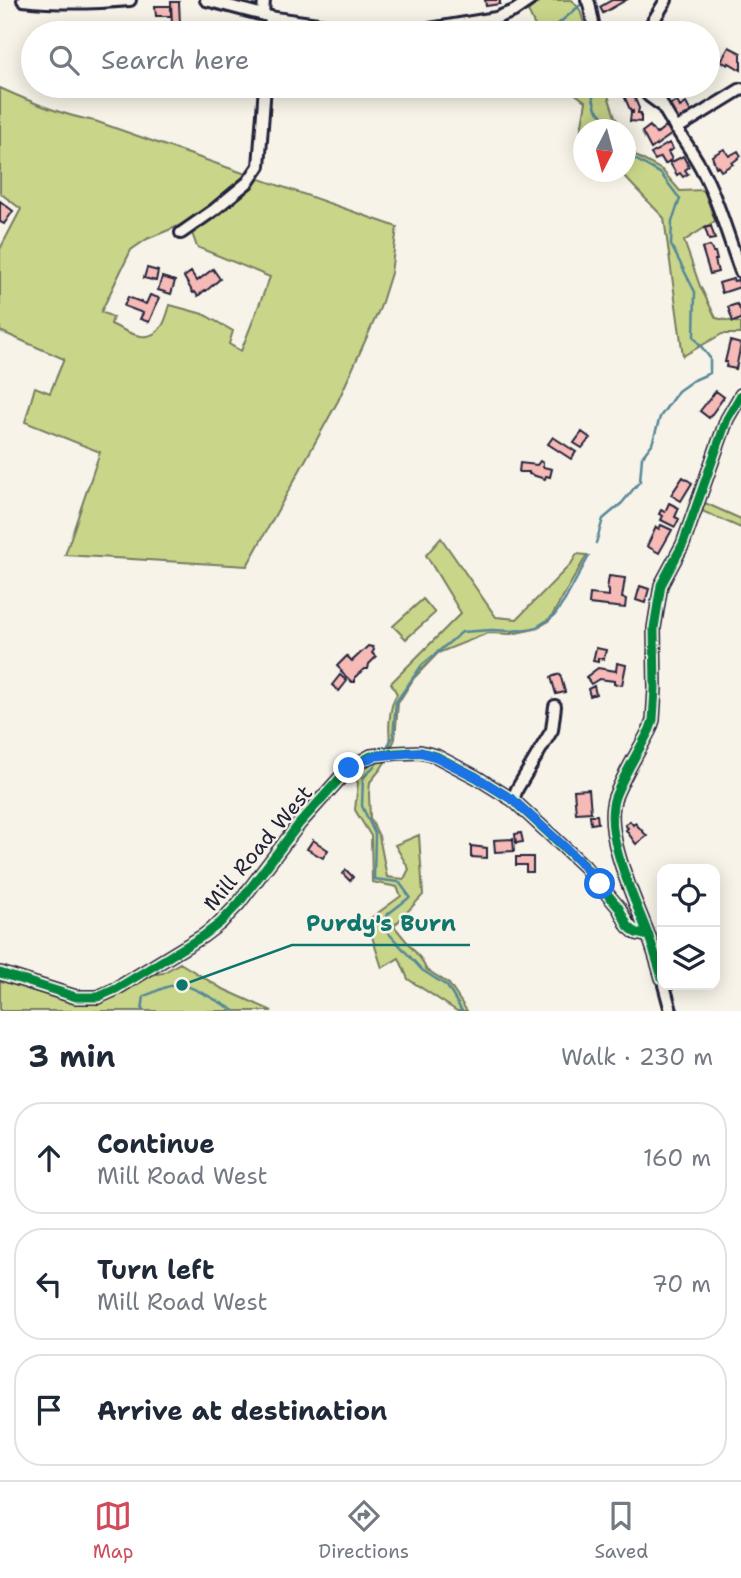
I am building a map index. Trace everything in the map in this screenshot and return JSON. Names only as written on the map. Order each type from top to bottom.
[{"type":"street","points":[[23,0],[130,0]]},
{"type":"street","points":[[206,0],[267,16],[301,21]]},
{"type":"street","points":[[264,0],[268,21]]},
{"type":"street","points":[[478,21],[514,11],[530,0]]},
{"type":"street","points":[[653,21],[666,0]]},
{"type":"street","points":[[588,2],[592,21]]},
{"type":"street","points":[[676,129],[741,89]]},
{"type":"street","points":[[181,233],[248,182],[259,166],[264,98]]},
{"type":"street","points":[[652,98],[660,104]]},
{"type":"street","points":[[658,98],[700,166],[715,198],[741,272]]},
{"type":"street","points":[[657,962],[617,846],[612,826],[615,798],[653,720],[654,628],[661,585],[683,544],[727,419],[741,395]]},
{"type":"street","points":[[513,800],[516,789],[552,730],[555,706]]},
{"type":"street","name":"Mill Road West","points":[[0,973],[76,997],[98,997],[116,989],[204,936],[220,923],[239,903],[299,824],[349,768],[371,756],[420,752],[476,777],[513,800],[584,866],[619,908],[628,926],[636,933],[649,936]]},
{"type":"street","points":[[665,990],[671,1011]]},
{"type":"green space","points":[[541,0],[572,0],[580,10],[583,21],[533,21],[528,11]]},
{"type":"green space","points":[[0,88],[21,98],[95,121],[397,227],[391,273],[380,308],[338,401],[247,566],[65,555],[100,452],[25,422],[35,387],[50,393],[64,359],[0,331],[0,249],[21,209],[0,193]],"holes":[[[188,222],[197,247],[270,277],[241,351],[229,344],[233,331],[203,314],[170,305],[162,326],[151,335],[144,336],[111,324],[113,317],[101,312],[131,250],[147,239]]]},
{"type":"green space","points":[[581,98],[609,98],[616,119],[583,119],[586,102]]},
{"type":"green space","points":[[636,156],[662,170],[680,191],[704,190],[715,221],[684,241],[700,286],[716,318],[741,323],[741,334],[722,334],[683,356],[664,218],[630,182],[636,182]]},
{"type":"green space","points":[[705,503],[741,519],[741,528],[702,511]]},
{"type":"green space","points":[[441,538],[496,617],[517,619],[571,564],[577,554],[587,555],[549,621],[535,629],[511,634],[488,633],[438,653],[414,678],[398,703],[395,739],[391,748],[390,721],[397,694],[391,683],[461,613],[426,555]]},
{"type":"green space","points":[[423,599],[435,613],[406,639],[393,626]]},
{"type":"green space","points":[[387,759],[370,782],[370,818],[379,836],[387,877],[404,879],[409,869],[395,845],[419,835],[423,895],[394,926],[426,969],[449,984],[467,1011],[457,1011],[408,979],[399,958],[382,968],[367,921],[401,896],[397,887],[372,882],[371,836],[355,810],[358,783],[352,773],[371,762]]},
{"type":"green space","points":[[180,963],[221,988],[272,1011],[0,1011],[0,976],[98,1000],[144,976],[163,973]]},
{"type":"building","points":[[485,0],[500,0],[500,4],[486,6]]},
{"type":"building","points":[[612,0],[626,0],[603,13],[600,7]]},
{"type":"building","points":[[171,2],[179,2],[180,21],[172,21]]},
{"type":"building","points":[[155,6],[171,6],[171,16],[156,16]]},
{"type":"building","points":[[729,47],[741,53],[741,70],[721,61]]},
{"type":"building","points":[[625,98],[635,98],[638,113],[641,113],[641,122],[630,119],[633,111],[631,112]]},
{"type":"building","points":[[677,101],[680,107],[686,103],[692,114],[678,122],[669,105]]},
{"type":"building","points":[[650,126],[656,134],[666,126],[672,134],[651,149],[642,132]]},
{"type":"building","points":[[669,143],[673,149],[668,152],[672,159],[665,164],[661,157],[655,160],[651,154]]},
{"type":"building","points":[[724,149],[729,156],[738,151],[741,156],[721,171],[716,167],[712,156]]},
{"type":"building","points":[[683,156],[689,167],[685,170],[688,174],[683,177],[680,173],[677,175],[670,163]]},
{"type":"building","points":[[0,201],[13,211],[4,224],[0,222]]},
{"type":"building","points":[[711,226],[715,239],[709,240],[705,228]]},
{"type":"building","points":[[710,246],[715,252],[718,272],[710,274],[702,248]]},
{"type":"building","points":[[147,268],[158,271],[156,281],[144,278]]},
{"type":"building","points":[[213,269],[220,279],[198,296],[193,293],[184,277],[191,272],[197,281]]},
{"type":"building","points":[[162,277],[175,281],[171,294],[158,290]]},
{"type":"building","points":[[738,280],[740,287],[722,293],[719,283]]},
{"type":"building","points":[[150,295],[159,298],[149,322],[140,319],[143,313],[124,306],[128,297],[146,304]]},
{"type":"building","points":[[737,304],[741,319],[733,322],[728,307]]},
{"type":"building","points":[[730,341],[741,344],[736,369],[726,367]]},
{"type":"building","points":[[716,391],[724,397],[709,418],[700,411]]},
{"type":"building","points":[[582,432],[590,438],[582,448],[574,443]]},
{"type":"building","points":[[553,437],[576,452],[571,459],[548,444]]},
{"type":"building","points":[[540,461],[543,467],[552,469],[550,477],[546,476],[545,479],[529,472],[519,472],[520,463],[537,465]]},
{"type":"building","points":[[683,477],[692,483],[681,501],[671,495]]},
{"type":"building","points":[[669,503],[679,508],[675,517],[679,519],[675,527],[661,520],[663,516],[659,514],[661,510],[665,512]]},
{"type":"building","points":[[661,525],[672,530],[659,553],[647,546],[656,527],[659,529]]},
{"type":"building","points":[[609,576],[625,578],[622,598],[626,599],[625,608],[589,604],[590,594],[609,596]]},
{"type":"building","points":[[640,586],[649,589],[645,603],[636,600]]},
{"type":"building","points":[[368,646],[373,647],[372,653],[376,657],[368,669],[364,669],[355,677],[355,682],[352,682],[337,666],[347,656],[352,661]]},
{"type":"building","points":[[596,648],[606,650],[604,659],[598,658],[598,662],[593,661]]},
{"type":"building","points":[[617,663],[626,665],[622,685],[599,679],[591,684],[586,677],[598,668],[616,671]]},
{"type":"building","points":[[560,674],[565,692],[556,694],[551,677]]},
{"type":"building","points":[[340,675],[347,681],[339,691],[332,685]]},
{"type":"building","points":[[594,686],[596,694],[590,696],[588,689]]},
{"type":"building","points":[[589,789],[591,812],[576,813],[574,790]]},
{"type":"building","points":[[590,815],[597,815],[598,823],[591,824]]},
{"type":"building","points":[[630,821],[647,836],[636,844],[626,830],[628,828],[625,825]]},
{"type":"building","points":[[521,833],[523,842],[516,843],[515,834]]},
{"type":"building","points":[[513,839],[514,851],[495,852],[494,840]]},
{"type":"building","points":[[313,840],[328,850],[323,858],[307,849]]},
{"type":"building","points":[[471,846],[487,848],[487,858],[471,857]]},
{"type":"building","points":[[516,857],[533,857],[533,872],[526,872],[526,865],[516,865]]},
{"type":"building","points":[[346,870],[353,877],[350,881],[343,874]]},
{"type":"waterway","points":[[562,21],[584,2]]},
{"type":"waterway","points":[[593,98],[596,109],[606,119]]},
{"type":"waterway","points":[[596,543],[603,519],[622,503],[640,481],[642,457],[652,444],[660,417],[678,391],[710,373],[710,358],[694,337],[695,292],[671,245],[672,221],[680,199],[661,174],[636,160]]},
{"type":"waterway","points":[[387,747],[393,737],[396,702],[422,665],[462,632],[535,628],[554,616],[589,556]]},
{"type":"waterway","points":[[377,763],[363,778],[362,806],[375,834],[374,879],[399,882],[410,897],[388,914],[383,927],[422,970],[447,986],[462,1011]]},
{"type":"waterway","points":[[142,1011],[144,996],[178,985],[195,989],[235,1011]]},
{"type":"cycle path","points":[[657,962],[622,867],[612,812],[619,788],[653,720],[654,628],[661,585],[683,544],[727,419],[741,395]]},
{"type":"cycle path","points":[[0,973],[76,997],[98,997],[116,989],[220,923],[239,903],[299,824],[349,768],[371,756],[396,753],[420,752],[436,756],[513,800],[584,866],[619,908],[628,926],[636,933],[649,936]]},
{"type":"place","name":"Purdy's Burn","points":[[182,985]]},
{"type":"route","points":[[349,768],[371,756],[420,752],[436,757],[513,800],[566,848],[600,884]]}]
